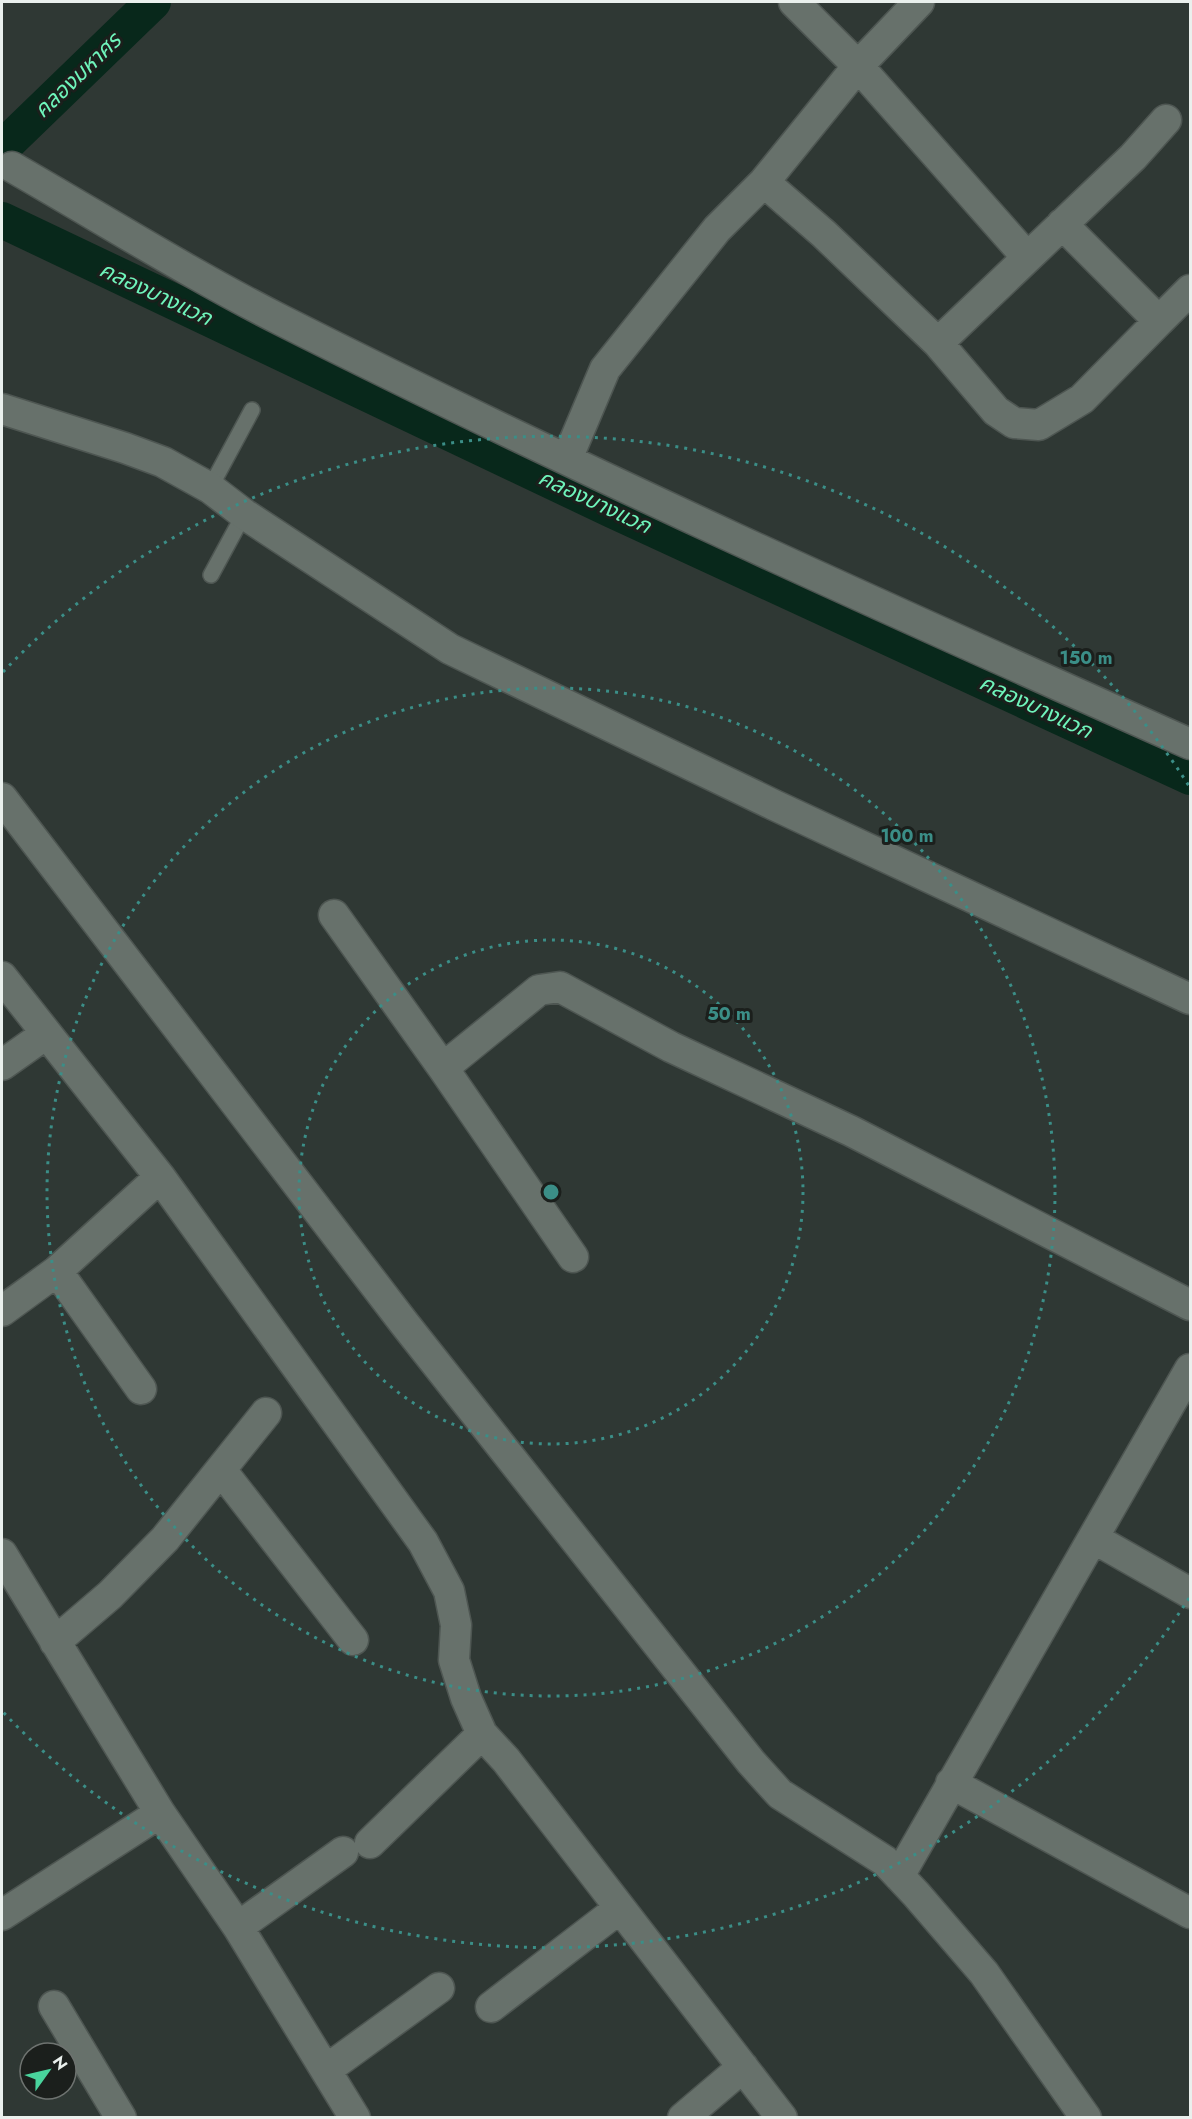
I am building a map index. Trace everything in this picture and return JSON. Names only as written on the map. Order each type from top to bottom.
[{"type":"street","points":[[794,2],[858,66],[1026,256]]},
{"type":"street","points":[[567,459],[605,369],[717,229],[764,182],[858,66],[919,2]]},
{"type":"street","points":[[938,343],[1026,256],[1133,157],[1166,120]]},
{"type":"street","points":[[12,167],[278,319],[567,459],[934,630],[1191,744]]},
{"type":"street","points":[[764,182],[824,234],[938,343],[996,411],[1014,423],[1039,425],[1082,399],[1191,290]]},
{"type":"street","points":[[1062,224],[1159,321]]},
{"type":"street","points":[[2,409],[163,462],[210,488],[243,514],[450,649],[774,806],[1191,999]]},
{"type":"street","points":[[2,798],[404,1323],[751,1762],[780,1794],[885,1861],[984,1973],[1086,2118]]},
{"type":"street","points":[[334,915],[573,1257]]},
{"type":"street","points":[[2,977],[160,1178],[423,1542],[449,1591],[456,1625],[454,1660],[466,1698],[482,1734],[506,1760],[782,2118]]},
{"type":"street","points":[[443,1068],[539,990],[560,987],[671,1047],[850,1131],[1191,1305]]},
{"type":"street","points":[[2,1065],[46,1034]]},
{"type":"street","points":[[2,1311],[57,1272],[160,1178]]},
{"type":"street","points":[[57,1272],[141,1389]]},
{"type":"street","points":[[899,1876],[1191,1370]]},
{"type":"street","points":[[55,1642],[110,1595],[165,1539],[266,1413]]},
{"type":"street","points":[[221,1470],[353,1640]]},
{"type":"street","points":[[1093,1538],[1191,1593]]},
{"type":"street","points":[[2,1554],[160,1813],[238,1928],[356,2118]]},
{"type":"street","points":[[238,1928],[356,1848],[482,1734]]},
{"type":"street","points":[[951,1783],[1191,1913]]},
{"type":"street","points":[[5,1905],[160,1813]]},
{"type":"street","points":[[491,2007],[620,1908]]},
{"type":"street","points":[[326,2070],[440,1988]]},
{"type":"street","points":[[54,2006],[121,2118]]},
{"type":"street","points":[[684,2118],[743,2067]]},
{"type":"lane","points":[[210,488],[252,410]]},
{"type":"lane","points":[[211,575],[243,514]]},
{"type":"waterway","name":"คลองมหาศร","points":[[2,148],[153,2]]},
{"type":"waterway","name":"คลองบางแวก","points":[[2,220],[612,510],[1190,777]]}]
